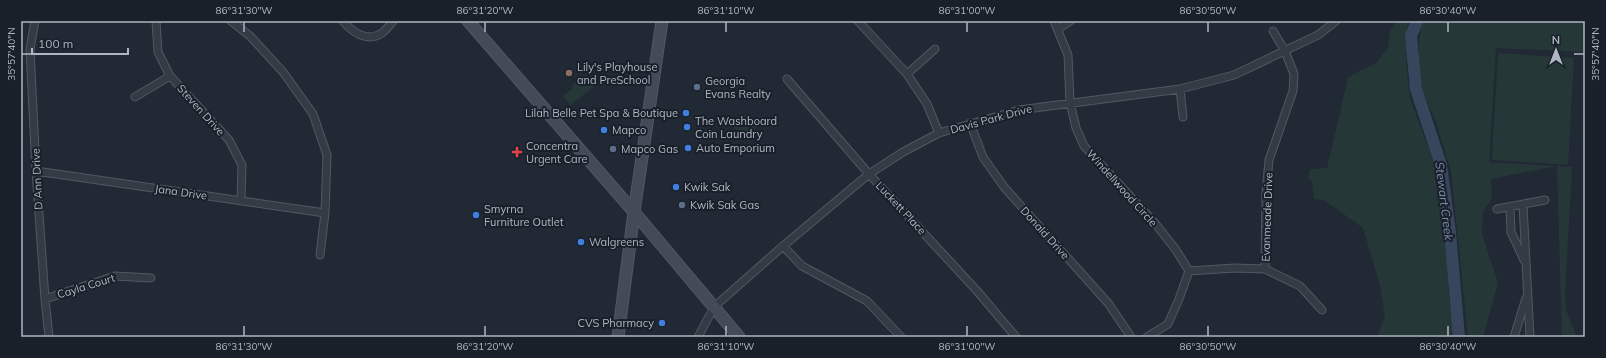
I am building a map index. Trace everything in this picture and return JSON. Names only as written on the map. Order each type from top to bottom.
[{"type":"main road","points":[[468,21],[634,212],[739,337]]},
{"type":"main road","points":[[618,337],[634,212],[662,21]]},
{"type":"street","name":"D Ann Drive","points":[[35,21],[30,49],[36,171],[49,337]]},
{"type":"street","name":"Steven Drive","points":[[156,21],[158,52],[170,76],[229,140],[242,165],[241,201]]},
{"type":"street","points":[[231,21],[250,36],[283,72],[313,114],[327,155],[325,213],[320,255]]},
{"type":"street","points":[[343,21],[352,31],[368,37],[382,33],[393,21]]},
{"type":"street","points":[[858,21],[907,74],[927,104],[939,133]]},
{"type":"street","name":"Windellwood Circle","points":[[1054,21],[1068,55],[1070,102],[1076,128],[1084,146],[1154,222],[1176,250],[1188,271]]},
{"type":"street","points":[[1058,29],[1070,21]]},
{"type":"street","name":"Davis Park Drive","points":[[714,307],[783,246],[869,174],[903,152],[939,133],[1019,110],[1070,102],[1180,89],[1234,75],[1318,35],[1336,21]]},
{"type":"street","name":"Evanmeade Drive","points":[[1265,269],[1266,194],[1269,160],[1293,91],[1294,74],[1285,51],[1274,31]]},
{"type":"street","points":[[907,74],[935,49]]},
{"type":"street","points":[[135,98],[170,76]]},
{"type":"street","name":"Luckett Place","points":[[787,79],[869,174],[978,292],[1016,337]]},
{"type":"street","points":[[1180,89],[1183,117]]},
{"type":"street","name":"Donald Drive","points":[[970,123],[983,157],[1004,186],[1108,303],[1131,337]]},
{"type":"street","name":"Jana Drive","points":[[36,171],[325,213]]},
{"type":"street","points":[[1497,209],[1545,200]]},
{"type":"street","points":[[1523,204],[1530,337]]},
{"type":"street","points":[[1510,207],[1511,232],[1526,263]]},
{"type":"street","points":[[783,246],[802,266],[867,301],[901,337]]},
{"type":"street","points":[[1147,337],[1168,324],[1179,299],[1188,271],[1235,268],[1265,269],[1300,286],[1322,310]]},
{"type":"street","name":"Cayla Court","points":[[45,299],[115,276],[151,278]]},
{"type":"street","points":[[1514,337],[1528,292]]},
{"type":"street","points":[[698,337],[714,307]]},
{"type":"shaded area","points":[[1396,21],[1408,21],[1406,42],[1410,98],[1436,169],[1447,258],[1449,300],[1455,337],[1377,337],[1385,316],[1380,285],[1363,228],[1324,200],[1314,199],[1312,182],[1308,177],[1310,169],[1327,168],[1348,78],[1376,63],[1388,48],[1390,32]]},
{"type":"shaded area","points":[[1422,21],[1585,21],[1585,52],[1496,48],[1489,162],[1557,166],[1491,179],[1492,199],[1483,211],[1482,234],[1498,283],[1483,337],[1468,337],[1451,171],[1435,119],[1422,91],[1419,42]]},
{"type":"shaded area","points":[[1498,53],[1574,58],[1568,165],[1492,160]]},
{"type":"shaded area","points":[[585,74],[595,86],[570,105],[563,96],[573,88],[572,85]]},
{"type":"shaded area","points":[[743,114],[758,125],[748,139],[732,126]]},
{"type":"shaded area","points":[[1557,166],[1572,167],[1565,295],[1566,310],[1577,337],[1562,337]]},
{"type":"waterway","name":"Stewart Creek","points":[[1417,21],[1411,36],[1416,89],[1441,165],[1450,232],[1459,337]]},
{"type":"place","name":"Lily's Playhouse and PreSchool","points":[[569,73]]},
{"type":"place","name":"Georgia Evans Realty","points":[[697,87]]},
{"type":"place","name":"Lilah Belle Pet Spa & Boutique","points":[[686,113]]},
{"type":"place","name":"The Washboard Coin Laundry","points":[[687,127]]},
{"type":"place","name":"Mapco","points":[[604,130]]},
{"type":"place","name":"Auto Emporium","points":[[688,148]]},
{"type":"place","name":"Mapco Gas","points":[[613,149]]},
{"type":"place","name":"Concentra Urgent Care","points":[[517,152]]},
{"type":"place","name":"Kwik Sak","points":[[676,187]]},
{"type":"place","name":"Kwik Sak Gas","points":[[682,205]]},
{"type":"place","name":"Smyrna Furniture Outlet","points":[[476,215]]},
{"type":"place","name":"Walgreens","points":[[581,242]]},
{"type":"place","name":"CVS Pharmacy","points":[[662,323]]}]
